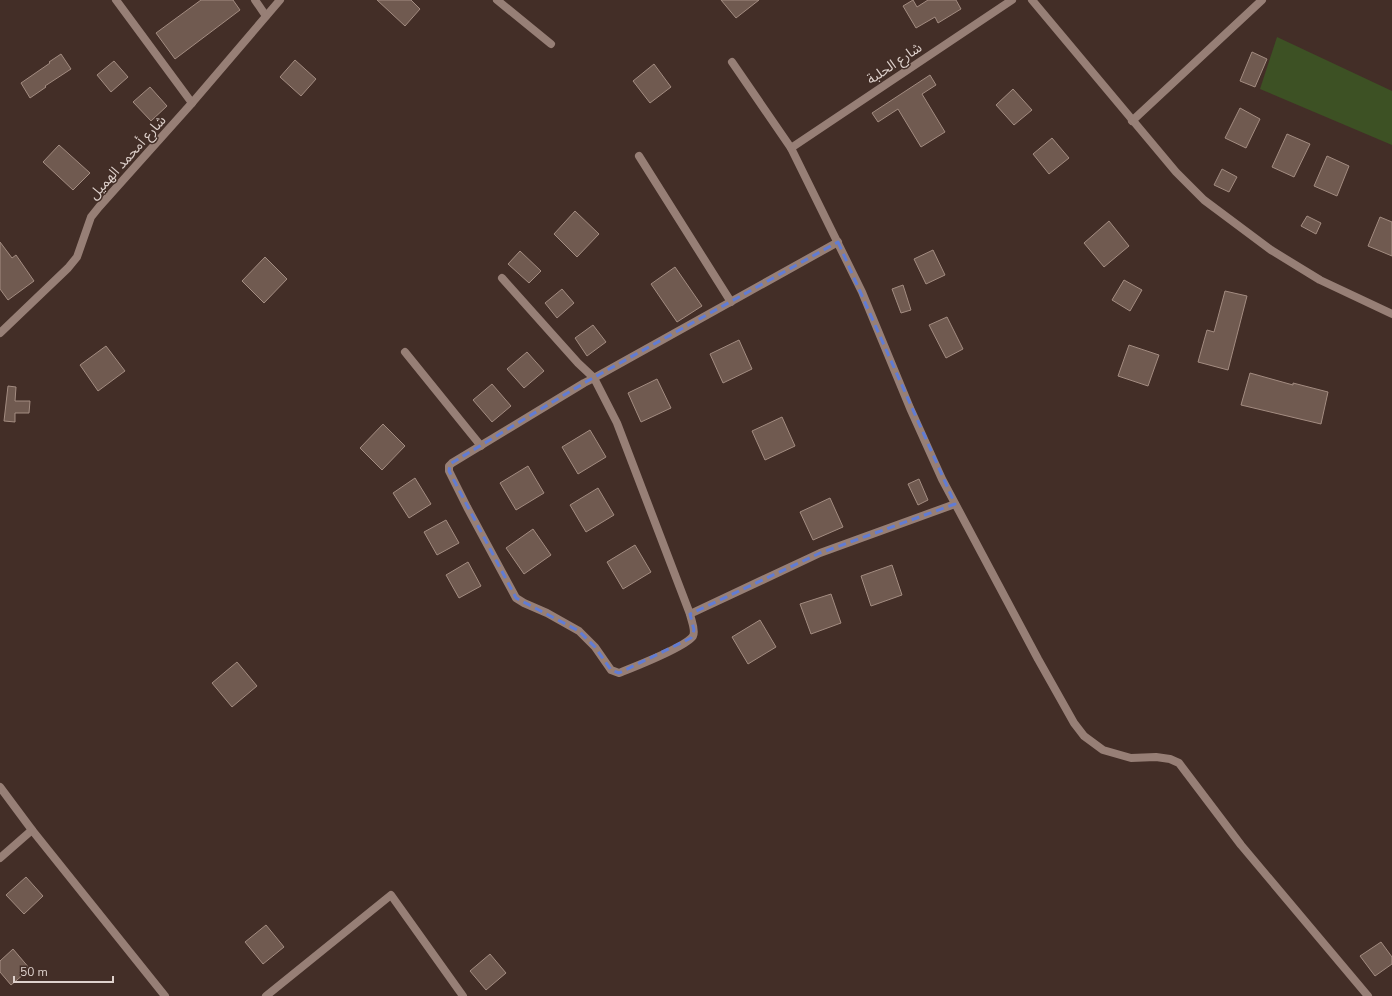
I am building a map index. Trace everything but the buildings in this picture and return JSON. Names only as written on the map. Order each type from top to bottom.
[{"type":"street","points":[[116,0],[192,103]]},
{"type":"street","points":[[255,0],[266,16]]},
{"type":"street","name":"شارع أمحمد الهميل","points":[[0,333],[73,262],[77,257],[91,217],[192,103],[280,0]]},
{"type":"street","points":[[497,0],[551,44]]},
{"type":"street","name":"شارع الحلبة","points":[[791,148],[1012,0]]},
{"type":"street","points":[[1032,0],[1132,121],[1176,172],[1204,200],[1272,250],[1320,280],[1392,314]]},
{"type":"street","points":[[1132,121],[1262,0]]},
{"type":"street","points":[[732,62],[791,148],[865,299],[913,415],[942,479],[1038,659],[1074,723],[1084,736],[1103,750],[1131,758],[1156,757],[1170,759],[1179,763],[1241,845],[1368,996]]},
{"type":"street","points":[[639,156],[731,302]]},
{"type":"street","points":[[502,278],[578,363],[594,378],[617,423],[690,614],[694,630],[691,638],[677,647],[619,673],[611,670],[595,647],[579,631],[516,598],[467,507],[449,471],[449,466],[452,462],[594,378],[838,242]]},
{"type":"street","points":[[405,352],[481,446]]},
{"type":"street","points":[[690,614],[820,553],[955,504]]},
{"type":"street","points":[[0,787],[32,830],[165,996]]},
{"type":"street","points":[[0,858],[32,830]]},
{"type":"street","points":[[266,996],[391,895],[463,996]]},
{"type":"highlighted area","points":[[838,242],[955,504],[820,553],[690,614],[694,630],[691,638],[619,673],[611,670],[595,647],[579,631],[516,598],[449,471],[450,464],[584,383]]},
{"type":"green space","points":[[1277,37],[1392,91],[1392,145],[1260,89]]}]
